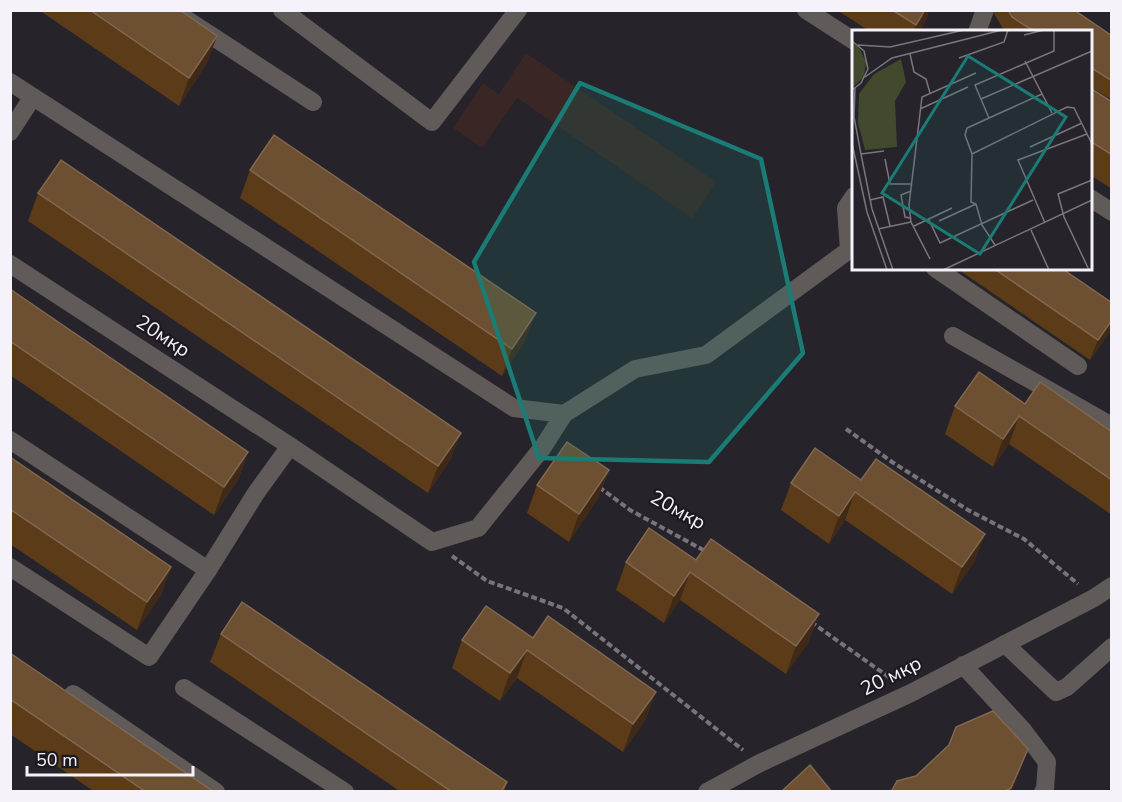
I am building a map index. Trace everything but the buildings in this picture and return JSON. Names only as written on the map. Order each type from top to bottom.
[{"type":"street","points":[[172,10],[313,102]]},
{"type":"street","points":[[282,10],[432,122],[518,10]]},
{"type":"street","points":[[806,10],[852,40]]},
{"type":"street","points":[[978,30],[985,10]]},
{"type":"street","points":[[10,82],[514,408],[564,414]]},
{"type":"street","points":[[10,132],[32,98]]},
{"type":"street","points":[[1092,199],[1112,212]]},
{"type":"street","points":[[432,542],[478,528],[543,447],[564,414],[635,369],[706,355],[849,250],[851,206]]},
{"type":"street","name":"20мкр","points":[[10,264],[291,446],[432,542]]},
{"type":"street","points":[[938,270],[1078,366]]},
{"type":"street","points":[[953,336],[1112,426]]},
{"type":"street","points":[[10,440],[208,570]]},
{"type":"street","points":[[10,567],[149,657],[208,570],[255,493],[291,446]]},
{"type":"street","name":"20 мкр","points":[[707,792],[760,764],[911,693],[1094,598],[1112,586]]},
{"type":"street","points":[[1005,644],[1056,692],[1067,687],[1112,647]]},
{"type":"street","points":[[963,666],[1022,729],[1047,762],[1045,789],[1042,792]]},
{"type":"street","points":[[184,688],[345,792]]},
{"type":"street","points":[[73,694],[216,792]]},
{"type":"path","points":[[846,429],[892,462],[968,510],[1024,539],[1094,598]]},
{"type":"path","name":"20мкр","points":[[592,482],[630,510],[711,554]]},
{"type":"path","points":[[432,542],[487,581],[563,608],[760,764]]},
{"type":"path","points":[[807,619],[911,693]]},
{"type":"highlighted area","points":[[580,83],[761,159],[803,353],[709,462],[539,458],[474,262]]},
{"type":"shaded area","points":[[526,53],[716,182],[692,218],[517,98],[482,148],[453,128],[483,83],[499,94]]}]
